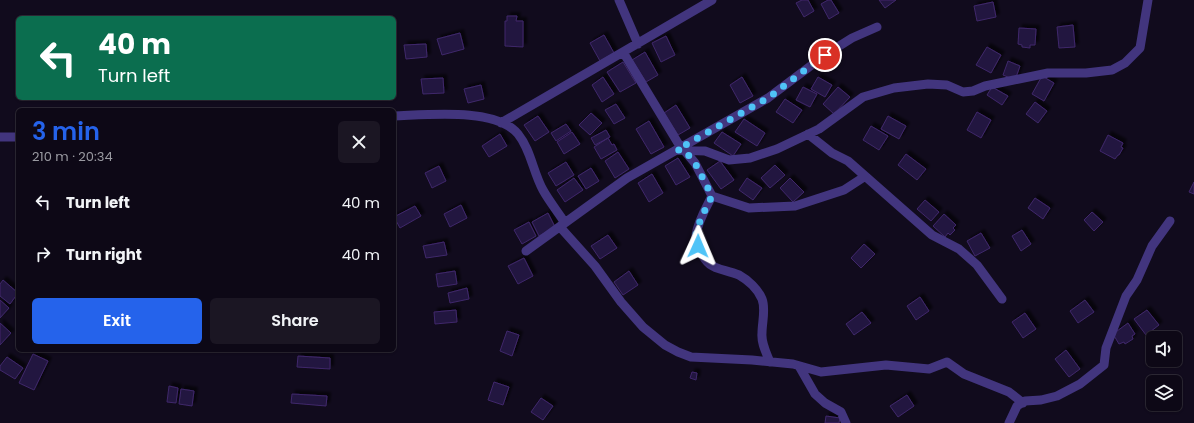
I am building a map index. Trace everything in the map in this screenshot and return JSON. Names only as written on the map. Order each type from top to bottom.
[{"type":"street","points":[[619,0],[638,44]]},
{"type":"street","points":[[501,123],[712,0]]},
{"type":"street","points":[[681,149],[705,152],[729,160],[750,158],[777,149],[820,128],[862,97],[894,88],[928,84],[947,85],[963,92],[973,91],[985,86],[1048,72],[1086,73],[1112,70],[1125,64],[1140,48],[1148,0]]},
{"type":"street","points":[[526,251],[627,178],[681,149],[768,98],[825,55],[852,38],[877,27]]},
{"type":"street","points":[[623,52],[681,149],[695,163],[712,196],[749,208],[794,206],[844,190],[864,177]]},
{"type":"street","points":[[396,116],[459,114],[478,116],[494,119],[518,134],[526,148],[543,190],[562,225],[595,266],[621,302],[643,327],[678,352],[692,357],[770,362],[799,366],[821,372],[886,365],[930,369],[947,362],[964,374],[1009,392],[1023,403]]},
{"type":"street","points":[[808,134],[832,153],[848,161],[864,177],[932,234],[959,249],[977,265],[1002,299]]},
{"type":"street","points":[[0,137],[16,137]]},
{"type":"street","points":[[712,196],[701,218],[695,237],[701,254],[709,265],[721,271],[739,276],[753,285],[763,300],[764,314],[761,334],[770,362]]},
{"type":"street","points":[[1009,423],[1017,406],[1025,401],[1041,400],[1057,396],[1080,384],[1104,365],[1106,348],[1126,296],[1137,280],[1152,246],[1170,221]]},
{"type":"street","points":[[799,366],[815,394],[825,403],[841,412],[846,423]]},
{"type":"building","points":[[802,0],[808,0],[814,11],[804,17],[796,3]]},
{"type":"building","points":[[831,0],[839,13],[829,19],[821,4]]},
{"type":"building","points":[[879,0],[896,0],[885,8]]},
{"type":"building","points":[[993,2],[996,17],[977,21],[974,6]]},
{"type":"building","points":[[507,16],[517,16],[516,21],[523,21],[523,47],[505,46],[505,21],[507,21]]},
{"type":"building","points":[[1073,25],[1075,47],[1059,48],[1057,27]]},
{"type":"building","points":[[1019,28],[1036,29],[1035,45],[1030,45],[1030,48],[1022,47],[1022,45],[1018,44]]},
{"type":"building","points":[[460,33],[464,49],[442,55],[437,39]]},
{"type":"building","points":[[604,35],[614,53],[600,61],[590,43]]},
{"type":"building","points":[[666,36],[675,55],[661,62],[652,43]]},
{"type":"building","points":[[426,44],[427,57],[406,59],[404,45]]},
{"type":"building","points":[[987,47],[1001,55],[991,73],[976,65]]},
{"type":"building","points":[[645,52],[658,75],[646,82],[632,60]]},
{"type":"building","points":[[1008,61],[1020,66],[1015,80],[1003,75]]},
{"type":"building","points":[[623,62],[636,83],[620,92],[607,72]]},
{"type":"building","points":[[1042,76],[1054,83],[1044,101],[1032,94]]},
{"type":"building","points":[[603,77],[614,94],[602,102],[592,85]]},
{"type":"building","points":[[742,77],[753,96],[740,103],[730,85]]},
{"type":"building","points":[[818,77],[832,85],[825,97],[811,89]]},
{"type":"building","points":[[443,78],[444,93],[423,94],[421,79]]},
{"type":"building","points":[[481,85],[484,99],[468,103],[464,89]]},
{"type":"building","points":[[803,87],[817,94],[810,107],[796,100]]},
{"type":"building","points":[[838,87],[850,97],[834,114],[823,104]]},
{"type":"building","points":[[992,87],[1008,96],[1002,105],[987,95]]},
{"type":"building","points":[[785,99],[802,110],[793,123],[776,112]]},
{"type":"building","points":[[1035,102],[1047,111],[1038,123],[1026,114]]},
{"type":"building","points":[[616,104],[625,118],[614,124],[605,110]]},
{"type":"building","points":[[676,105],[690,128],[678,135],[664,113]]},
{"type":"building","points":[[977,112],[991,120],[981,138],[967,130]]},
{"type":"building","points":[[591,113],[602,123],[590,135],[579,125]]},
{"type":"building","points":[[538,116],[549,132],[535,141],[524,125]]},
{"type":"building","points":[[888,116],[906,126],[899,139],[881,129]]},
{"type":"building","points":[[744,119],[765,133],[757,146],[735,132]]},
{"type":"building","points":[[649,121],[664,147],[651,154],[636,129]]},
{"type":"building","points":[[566,124],[571,131],[556,141],[551,133]]},
{"type":"building","points":[[871,126],[888,136],[879,150],[863,140]]},
{"type":"building","points":[[606,130],[610,137],[595,145],[591,138]]},
{"type":"building","points":[[572,132],[580,144],[564,154],[557,142]]},
{"type":"building","points":[[722,132],[741,144],[733,156],[714,143]]},
{"type":"building","points":[[500,134],[507,146],[489,157],[482,146]]},
{"type":"building","points":[[1108,135],[1123,143],[1121,147],[1123,148],[1115,159],[1100,151]]},
{"type":"building","points":[[608,138],[617,150],[601,159],[594,147]]},
{"type":"building","points":[[618,152],[629,169],[615,178],[605,161]]},
{"type":"building","points":[[906,154],[926,169],[917,180],[898,165]]},
{"type":"building","points":[[678,158],[690,177],[676,185],[665,166]]},
{"type":"building","points":[[720,161],[734,180],[721,189],[707,170]]},
{"type":"building","points":[[566,162],[574,175],[556,186],[548,173]]},
{"type":"building","points":[[775,165],[785,175],[770,188],[761,178]]},
{"type":"building","points":[[439,166],[446,181],[432,188],[425,173]]},
{"type":"building","points":[[591,168],[599,181],[586,189],[578,176]]},
{"type":"building","points":[[652,174],[663,193],[649,202],[638,183]]},
{"type":"building","points":[[574,178],[583,190],[565,202],[557,190]]},
{"type":"building","points":[[747,178],[762,188],[753,200],[739,190]]},
{"type":"building","points":[[790,178],[804,192],[793,202],[780,188]]},
{"type":"building","points":[[1194,182],[1194,194],[1189,192]]},
{"type":"building","points":[[1035,198],[1050,208],[1043,219],[1028,208]]},
{"type":"building","points":[[925,200],[939,212],[931,221],[917,209]]},
{"type":"building","points":[[461,205],[467,218],[450,227],[444,214]]},
{"type":"building","points":[[415,206],[421,216],[400,228],[396,221],[396,216]]},
{"type":"building","points":[[1092,212],[1103,222],[1094,231],[1084,220]]},
{"type":"building","points":[[548,213],[555,227],[539,236],[532,222]]},
{"type":"building","points":[[944,214],[956,225],[953,228],[955,230],[950,235],[948,233],[945,237],[933,226]]},
{"type":"building","points":[[529,222],[536,236],[522,244],[514,230]]},
{"type":"building","points":[[1022,230],[1031,244],[1021,251],[1012,236]]},
{"type":"building","points":[[981,233],[990,248],[975,256],[967,241]]},
{"type":"building","points":[[608,235],[617,248],[600,259],[591,246]]},
{"type":"building","points":[[444,242],[447,255],[426,258],[423,246]]},
{"type":"building","points":[[864,244],[875,254],[861,268],[851,258]]},
{"type":"building","points":[[524,258],[533,276],[518,284],[508,266]]},
{"type":"building","points":[[455,271],[457,284],[438,287],[436,274]]},
{"type":"building","points":[[629,271],[638,285],[623,295],[614,282]]},
{"type":"building","points":[[3,280],[16,291],[16,296],[10,304],[0,296],[0,284]]},
{"type":"building","points":[[467,288],[469,299],[450,303],[448,293]]},
{"type":"building","points":[[920,297],[929,311],[916,320],[907,306]]},
{"type":"building","points":[[0,300],[9,308],[0,318]]},
{"type":"building","points":[[1085,300],[1094,312],[1078,323],[1070,311]]},
{"type":"building","points":[[456,310],[457,322],[435,324],[434,312]]},
{"type":"building","points":[[1147,310],[1159,325],[1151,331],[1146,331],[1146,335],[1134,319]]},
{"type":"building","points":[[862,312],[871,323],[854,335],[846,324]]},
{"type":"building","points":[[1025,313],[1036,329],[1023,338],[1012,322]]},
{"type":"building","points":[[0,323],[11,333],[0,345]]},
{"type":"building","points":[[1128,323],[1135,334],[1132,336],[1133,339],[1125,344],[1124,342],[1119,344],[1113,334]]},
{"type":"building","points":[[507,331],[519,335],[512,356],[500,351]]},
{"type":"building","points":[[1066,350],[1080,369],[1069,377],[1055,359]]},
{"type":"building","points":[[33,354],[48,361],[34,390],[19,383]]},
{"type":"building","points":[[298,356],[330,358],[330,369],[297,367]]},
{"type":"building","points":[[7,357],[23,368],[15,379],[0,370],[0,366]]},
{"type":"building","points":[[692,372],[697,373],[696,380],[690,378]]},
{"type":"building","points":[[494,382],[509,387],[503,405],[488,400]]},
{"type":"building","points":[[169,386],[178,388],[176,403],[167,402]]},
{"type":"building","points":[[181,389],[194,391],[192,406],[179,404]]},
{"type":"building","points":[[292,394],[327,396],[326,406],[291,403]]},
{"type":"building","points":[[907,395],[914,406],[898,417],[890,406]]},
{"type":"building","points":[[541,398],[553,406],[543,420],[531,412]]},
{"type":"building","points":[[826,416],[840,418],[839,423],[825,423]]},
{"type":"route","points":[[698,246],[695,237],[701,218],[712,196],[695,163],[684,150],[677,150],[768,98],[825,55]]}]
